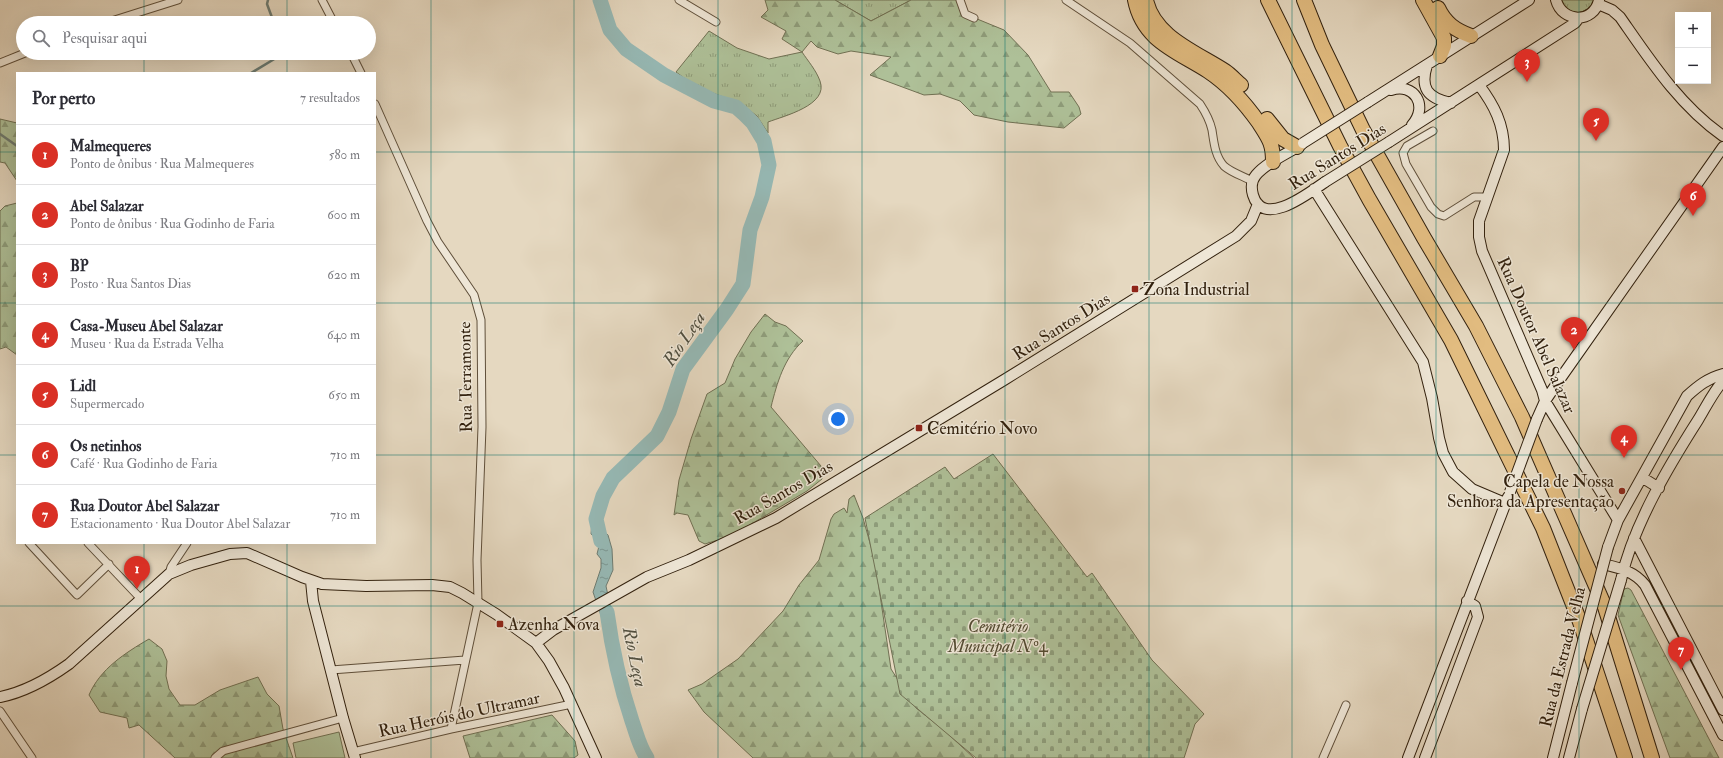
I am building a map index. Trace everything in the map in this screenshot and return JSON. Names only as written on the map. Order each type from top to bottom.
[{"type":"highway","points":[[1135,0],[1143,23],[1156,39],[1228,85],[1246,104],[1273,146],[1273,162]]},
{"type":"highway","points":[[1146,0],[1151,14],[1170,37],[1226,72],[1242,86],[1259,106],[1283,140],[1300,145]]},
{"type":"highway","points":[[1268,0],[1340,146],[1451,340],[1542,528],[1580,622],[1625,758]]},
{"type":"highway","points":[[1277,0],[1299,62]]},
{"type":"highway","points":[[1423,0],[1444,38],[1444,46],[1440,56]]},
{"type":"highway","points":[[1434,0],[1441,15],[1449,25],[1471,36]]},
{"type":"highway","points":[[1305,1],[1322,45],[1363,130],[1476,326],[1522,417],[1605,607],[1652,758]]},
{"type":"street","points":[[127,16],[178,0]]},
{"type":"street","points":[[322,0],[330,16]]},
{"type":"street","points":[[679,0],[716,22]]},
{"type":"street","points":[[960,0],[965,14],[974,18]]},
{"type":"street","points":[[1066,0],[1130,43],[1200,104],[1208,116],[1217,154],[1223,164],[1232,172],[1252,181]]},
{"type":"street","points":[[1258,204],[1253,196],[1252,181],[1258,172],[1529,0]]},
{"type":"street","points":[[1556,0],[1561,11],[1567,16],[1579,18]]},
{"type":"street","points":[[1599,2],[1620,17],[1677,95],[1702,119],[1723,136]]},
{"type":"street","name":"Rua Santos Dias","points":[[536,643],[553,630],[647,577],[689,560],[776,518],[1004,380],[1236,236],[1251,221],[1258,204],[1269,210],[1277,210],[1286,207],[1479,85],[1575,23],[1579,18],[1589,15],[1599,2]]},
{"type":"street","points":[[0,62],[16,56]]},
{"type":"street","points":[[354,60],[360,72]]},
{"type":"street","points":[[1427,65],[1424,75],[1424,83],[1429,93],[1440,101],[1451,103]]},
{"type":"street","name":"Rua Doutor Abel Salazar","points":[[1479,85],[1495,108],[1502,126],[1504,138],[1504,150],[1486,197],[1479,221],[1478,237],[1482,251],[1542,390],[1545,401],[1618,520]]},
{"type":"street","points":[[1380,94],[1401,88],[1414,94],[1418,100],[1420,110],[1419,116],[1407,131]]},
{"type":"street","name":"Rua Terramonte","points":[[376,106],[427,221],[438,242],[474,295],[481,320],[482,427],[477,560],[478,603],[451,729]]},
{"type":"street","points":[[1433,131],[1407,146],[1403,153],[1406,164],[1431,207],[1438,214],[1444,216],[1474,197],[1486,197]]},
{"type":"street","points":[[1408,758],[1545,401],[1723,147]]},
{"type":"street","points":[[1314,190],[1423,362],[1432,398],[1438,438],[1443,453],[1453,472],[1472,489],[1505,503]]},
{"type":"street","name":"Rua da Estrada Velha","points":[[1553,758],[1603,564],[1618,520],[1643,478],[1687,396],[1698,386],[1723,374]]},
{"type":"street","name":"Rua da Estrada Velha","points":[[1569,758],[1582,709],[1621,580],[1620,568],[1642,518],[1689,434],[1723,381]]},
{"type":"street","points":[[1643,478],[1659,488]]},
{"type":"street","points":[[1634,538],[1723,710]]},
{"type":"street","points":[[30,544],[77,595],[109,564]]},
{"type":"street","points":[[89,544],[141,599]]},
{"type":"street","points":[[169,574],[186,544]]},
{"type":"street","points":[[0,697],[29,688],[68,664],[169,574],[191,565],[230,554],[247,553],[311,581],[322,584],[432,585],[450,587],[462,592],[536,643],[549,661],[564,688],[596,758]]},
{"type":"street","points":[[1603,564],[1620,568],[1639,578],[1645,585],[1723,736]]},
{"type":"street","points":[[311,581],[313,601],[354,755]]},
{"type":"street","points":[[1425,758],[1478,617],[1475,606],[1467,601]]},
{"type":"street","points":[[331,670],[465,660]]},
{"type":"street","name":"Rua Heróis do Ultramar","points":[[354,755],[451,729],[572,704]]},
{"type":"street","points":[[1323,758],[1346,705]]},
{"type":"street","points":[[0,711],[32,758]]},
{"type":"street","points":[[215,758],[223,751],[343,718]]},
{"type":"green space","points":[[765,0],[835,0],[871,21],[911,0],[960,0],[965,14],[1004,30],[1028,55],[1051,92],[1069,92],[1079,107],[1081,114],[1064,128],[1008,122],[974,115],[960,101],[940,94],[924,95],[870,75],[891,57],[851,51],[838,54],[817,47],[811,41],[802,52],[782,39],[786,31],[761,17],[768,10]]},
{"type":"green space","points":[[835,0],[911,0],[871,21]]},
{"type":"green space","points":[[1561,0],[1594,0],[1587,9],[1582,12],[1573,12],[1564,6]]},
{"type":"green space","points":[[709,31],[737,48],[769,59],[802,52],[814,69],[820,81],[821,89],[818,97],[812,103],[794,113],[768,122],[768,133],[757,116],[741,104],[695,86],[676,72]]},
{"type":"green space","points":[[0,119],[16,123],[16,180],[5,163],[0,162]]},
{"type":"green space","points":[[16,203],[16,354],[6,347],[0,349],[0,211],[5,206]]},
{"type":"green space","points":[[765,314],[775,322],[786,326],[803,341],[791,355],[782,371],[771,407],[821,466],[822,479],[807,491],[731,536],[705,544],[699,541],[688,515],[677,513],[674,515],[679,480],[691,439],[707,394],[725,383],[735,359],[751,332]]},
{"type":"green space","name":"Cemitério Municipal Nº4","points":[[993,454],[1087,577],[1092,573],[1152,660],[1204,714],[1195,724],[1184,758],[976,758],[900,694],[865,518],[945,467],[954,479]]},
{"type":"green space","points":[[854,495],[863,518],[875,561],[891,669],[916,708],[945,731],[974,758],[753,758],[704,712],[688,690],[702,684],[738,659],[783,611],[799,585],[819,560],[831,519],[834,514],[844,508],[847,513],[849,499]]},
{"type":"green space","points":[[1628,588],[1631,590],[1719,758],[1670,758],[1618,615],[1624,589]]},
{"type":"green space","points":[[149,639],[162,649],[167,661],[166,676],[169,689],[180,705],[195,705],[220,690],[258,677],[267,694],[279,706],[283,729],[293,758],[175,758],[139,725],[129,728],[127,718],[100,712],[89,695],[100,677],[114,662]]},
{"type":"green space","points":[[552,715],[575,741],[578,755],[574,758],[470,758],[463,736]]},
{"type":"green space","points":[[339,732],[345,758],[296,758],[293,743]]},
{"type":"water","points":[[598,520],[601,530],[608,535],[612,549],[613,570],[606,586],[615,629],[607,633],[593,592],[601,568],[601,559],[597,554],[600,542],[591,534],[592,522]]},
{"type":"waterway","points":[[268,0],[267,4],[271,16]]},
{"type":"waterway","name":"Rio Leça","points":[[600,0],[610,30],[626,49],[664,75],[714,101],[736,107],[745,115],[753,123],[764,141],[769,165],[762,197],[750,230],[743,284],[727,309],[683,369],[669,412],[657,436],[613,478],[603,496],[596,519],[601,541]]},
{"type":"waterway","points":[[253,72],[273,60]]},
{"type":"waterway","points":[[0,134],[16,145]]},
{"type":"waterway","name":"Rio Leça","points":[[607,612],[611,640],[620,680],[638,740],[647,758]]},
{"type":"place","name":"BP","points":[[1527,82]]},
{"type":"place","name":"Lidl","points":[[1596,141]]},
{"type":"place","name":"Os netinhos","points":[[1693,216]]},
{"type":"place","name":"Zona Industrial","points":[[1135,289]]},
{"type":"place","name":"Abel Salazar","points":[[1574,350]]},
{"type":"place","name":"Cemitério Novo","points":[[919,428]]},
{"type":"place","name":"Casa-Museu Abel Salazar","points":[[1624,458]]},
{"type":"place","name":"Capela de Nossa Senhora da Apresentação","points":[[1622,491]]},
{"type":"place","name":"Malmequeres","points":[[137,589]]},
{"type":"place","name":"Azenha Nova","points":[[500,624]]},
{"type":"place","name":"Rua Doutor Abel Salazar","points":[[1681,670]]}]
